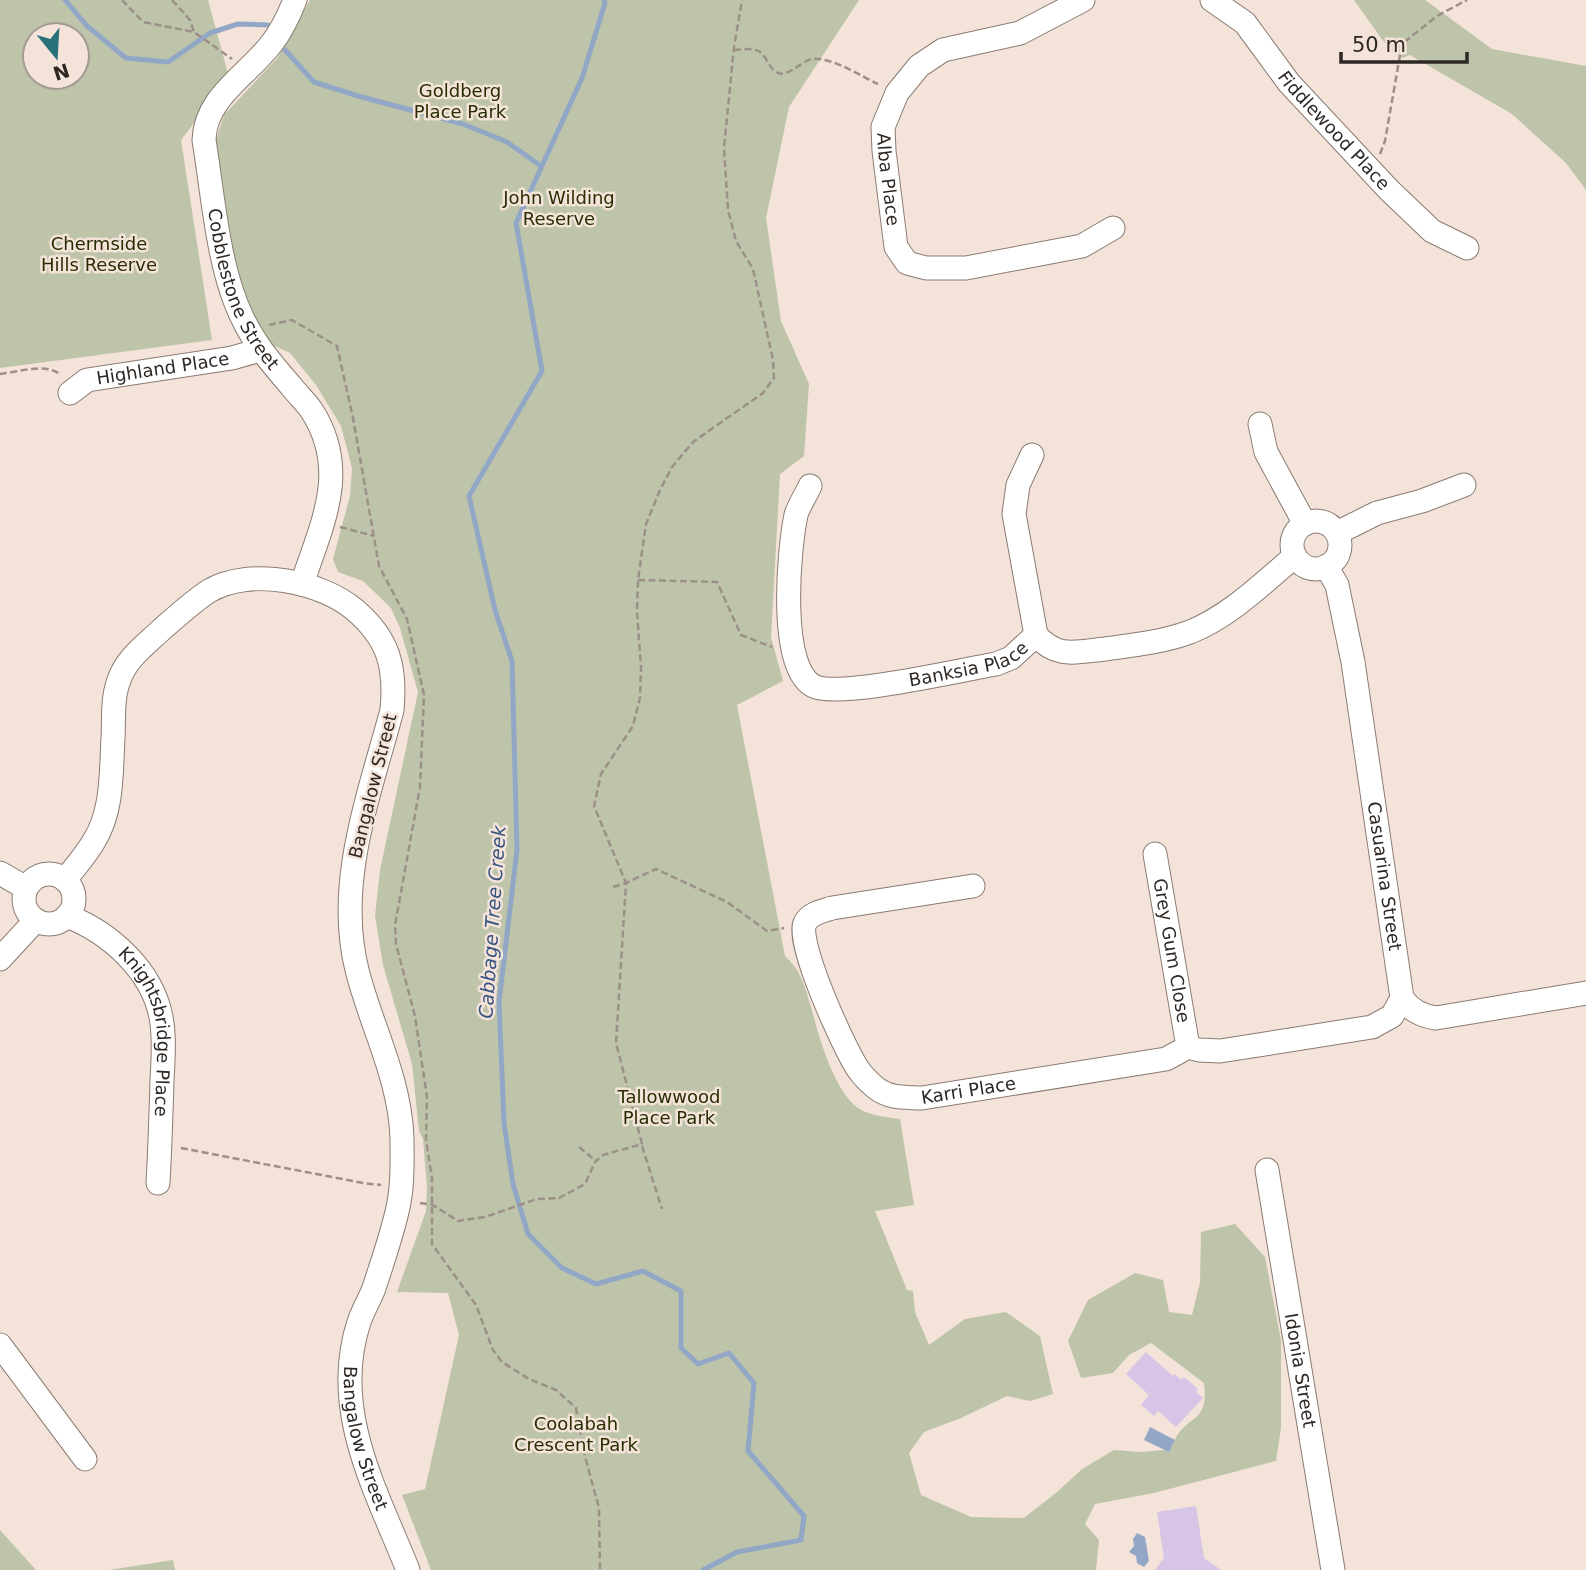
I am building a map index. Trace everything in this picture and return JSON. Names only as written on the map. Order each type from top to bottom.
[{"type":"street","name":"Cobblestone Street","points":[[295,0],[271,44],[216,102],[204,128],[204,140],[228,283],[254,340],[312,411],[328,447],[332,472],[331,494],[302,584]]},
{"type":"street","name":"Alba Place","points":[[1083,0],[1020,33],[943,50],[919,66],[897,93],[883,127],[896,247],[907,263],[926,268],[966,268],[1082,246],[1113,228]]},
{"type":"street","name":"Fiddlewood Place","points":[[1212,0],[1245,23],[1289,83],[1374,174],[1432,231],[1467,247]]},
{"type":"street","name":"Highland Place","points":[[74,391],[87,380],[232,358],[254,340]]},
{"type":"street","points":[[1261,424],[1266,452],[1305,524]]},
{"type":"street","points":[[1032,455],[1018,485],[1014,514],[1036,635]]},
{"type":"street","points":[[1337,533],[1377,513],[1422,501],[1464,485]]},
{"type":"street","name":"Banksia Place","points":[[810,486],[797,514],[789,597],[796,665],[803,678],[816,687],[859,687],[996,664],[1017,654],[1036,635],[1046,646],[1058,652],[1091,650],[1170,638],[1210,621],[1252,593],[1295,556]]},
{"type":"street","points":[[1323,522],[1337,533],[1340,549],[1335,559],[1326,566],[1308,567],[1295,556],[1293,538],[1305,524],[1323,522]]},
{"type":"street","name":"Casuarina Street","points":[[1326,566],[1337,585],[1353,662],[1402,998]]},
{"type":"street","name":"Bangalow Street","points":[[65,880],[95,840],[106,815],[111,788],[114,700],[119,678],[132,657],[169,623],[221,586],[280,579],[328,594],[364,618],[385,645],[393,673],[392,710],[354,855],[351,930],[357,969],[393,1081],[402,1134],[400,1198],[373,1290],[359,1321],[351,1361],[350,1394],[359,1451],[408,1570]]},
{"type":"street","name":"Grey Gum Close","points":[[1155,854],[1188,1047]]},
{"type":"street","points":[[0,873],[26,888]]},
{"type":"street","points":[[44,874],[65,880],[74,894],[71,909],[67,916],[52,923],[36,920],[30,916],[24,903],[26,888],[36,877],[44,874]]},
{"type":"street","points":[[805,923],[814,914],[832,908],[973,886]]},
{"type":"street","name":"Knightsbridge Place","points":[[67,916],[94,928],[136,964],[152,992],[161,1016],[163,1048],[158,1183]]},
{"type":"street","points":[[0,959],[36,920]]},
{"type":"street","name":"Karri Place","points":[[805,923],[803,932],[807,949],[827,1007],[858,1069],[877,1089],[894,1098],[922,1098],[1166,1059],[1188,1047],[1220,1051],[1372,1027],[1392,1016],[1402,998]]},
{"type":"street","points":[[1402,998],[1408,1007],[1436,1018],[1586,993]]},
{"type":"street","name":"Idonia Street","points":[[1267,1170],[1333,1570]]},
{"type":"street","points":[[0,1345],[85,1459]]},
{"type":"path","points":[[122,0],[143,22],[194,32],[215,47]]},
{"type":"path","points":[[172,0],[191,20],[194,32]]},
{"type":"path","points":[[662,1209],[615,1043],[626,883],[594,806],[601,774],[633,726],[640,698],[638,580],[646,524],[672,467],[693,442],[763,393],[774,378],[773,360],[753,269],[736,241],[728,210],[724,148],[734,50],[743,0]]},
{"type":"path","points":[[1374,174],[1385,141],[1402,44],[1437,16],[1466,0]]},
{"type":"path","points":[[734,50],[754,50],[762,53],[778,73],[786,73],[813,59],[832,63],[897,93]]},
{"type":"path","points":[[254,340],[292,320],[337,346],[379,566],[407,619],[424,695],[420,787],[396,925],[396,944],[415,1016],[428,1097],[426,1140],[432,1178],[432,1244],[476,1305],[493,1350],[502,1362],[529,1379],[556,1390],[576,1408],[584,1453],[599,1508],[600,1570]]},
{"type":"path","points":[[0,374],[54,369],[74,391]]},
{"type":"path","points":[[337,526],[374,536]]},
{"type":"path","points":[[638,580],[717,582],[741,635],[770,648],[792,645]]},
{"type":"path","points":[[613,887],[656,869],[727,902],[767,931],[805,923]]},
{"type":"path","points":[[160,1144],[363,1183],[387,1185]]},
{"type":"path","points":[[433,1205],[458,1221],[485,1217],[537,1199],[559,1198],[585,1184],[596,1161],[603,1155],[642,1144]]},
{"type":"path","points":[[579,1147],[596,1161]]},
{"type":"green space","name":"Chermside Hills Reserve","points":[[0,0],[208,0],[229,77],[181,140],[212,340],[0,368]]},
{"type":"green space","points":[[310,0],[859,0],[789,107],[766,218],[781,321],[809,384],[804,456],[780,474],[771,637],[783,681],[737,705],[785,956],[802,979],[823,1047],[841,1088],[863,1111],[900,1119],[914,1205],[875,1211],[907,1290],[913,1291],[915,1312],[929,1345],[965,1319],[1006,1312],[1040,1336],[1053,1394],[1030,1401],[1007,1396],[924,1432],[909,1453],[921,1495],[971,1517],[1024,1518],[1082,1469],[1114,1450],[1140,1452],[1172,1447],[1182,1429],[1203,1407],[1204,1383],[1151,1343],[1129,1355],[1113,1373],[1081,1378],[1068,1341],[1088,1300],[1135,1273],[1163,1280],[1169,1312],[1192,1315],[1200,1282],[1201,1232],[1235,1224],[1265,1257],[1281,1340],[1281,1428],[1276,1461],[1154,1493],[1095,1504],[1085,1524],[1099,1540],[1096,1570],[431,1570],[402,1495],[425,1489],[459,1335],[448,1293],[397,1292],[426,1211],[427,1188],[412,1064],[383,965],[375,916],[380,870],[418,692],[400,628],[391,608],[363,581],[338,572],[333,559],[350,496],[352,468],[341,426],[316,385],[290,353],[268,343],[242,302],[215,143],[224,115],[278,57]]},
{"type":"green space","points":[[1354,0],[1425,0],[1492,49],[1586,66],[1586,190],[1566,163],[1512,114],[1410,55],[1403,58],[1391,52]]},
{"type":"green space","points":[[0,1530],[36,1570],[0,1570]]},
{"type":"green space","points":[[173,1560],[175,1570],[109,1570]]},
{"type":"water","points":[[1150,1427],[1175,1440],[1169,1452],[1144,1440]]},
{"type":"water","points":[[1137,1533],[1145,1537],[1149,1561],[1144,1567],[1137,1563],[1136,1556],[1129,1552],[1134,1546],[1133,1539]]},
{"type":"building","points":[[1146,1352],[1173,1376],[1175,1374],[1181,1380],[1184,1377],[1198,1389],[1196,1392],[1203,1398],[1176,1427],[1158,1411],[1154,1416],[1141,1405],[1149,1395],[1126,1374]]},
{"type":"building","points":[[1196,1506],[1204,1558],[1221,1570],[1155,1570],[1164,1558],[1157,1512]]},
{"type":"waterway","points":[[65,0],[87,26],[126,58],[168,62],[210,33],[238,24],[268,25]]},
{"type":"waterway","name":"Cabbage Tree Creek","points":[[604,0],[582,78],[516,223],[542,371],[469,496],[495,610],[512,661],[517,850],[499,1002],[504,1123],[513,1184],[528,1234],[562,1268],[596,1284],[643,1271],[681,1291],[681,1348],[698,1364],[729,1353],[754,1383],[748,1451],[804,1516],[801,1540],[737,1552],[703,1570]]},
{"type":"waterway","points":[[285,50],[314,82],[463,124],[507,142],[541,166]]},
{"type":"park label","name":"Goldberg Place Park","points":[[460,101]]},
{"type":"park label","name":"John Wilding Reserve","points":[[559,208]]},
{"type":"park label","name":"Tallowwood Place Park","points":[[669,1107]]},
{"type":"park label","name":"Coolabah Crescent Park","points":[[576,1434]]}]
